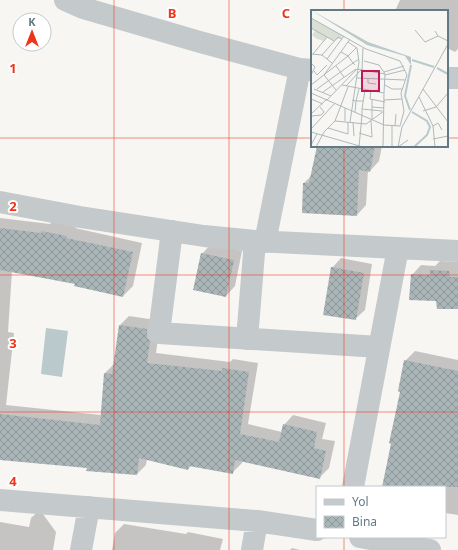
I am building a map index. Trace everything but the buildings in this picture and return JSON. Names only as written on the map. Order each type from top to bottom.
[{"type":"street","points":[[65,0],[83,8],[200,42],[306,70],[260,241],[247,339]]},
{"type":"street","points":[[0,202],[80,217],[204,236],[260,241],[458,251]]},
{"type":"street","points":[[172,231],[159,333],[380,347]]},
{"type":"street","points":[[353,486],[398,248]]},
{"type":"street","points":[[0,500],[257,521],[316,530]]},
{"type":"street","points":[[81,550],[89,507]]},
{"type":"street","points":[[252,550],[257,521]]},
{"type":"street","points":[[365,538],[430,550]]},
{"type":"shaded area","points":[[46,328],[68,331],[62,377],[41,374]]}]
